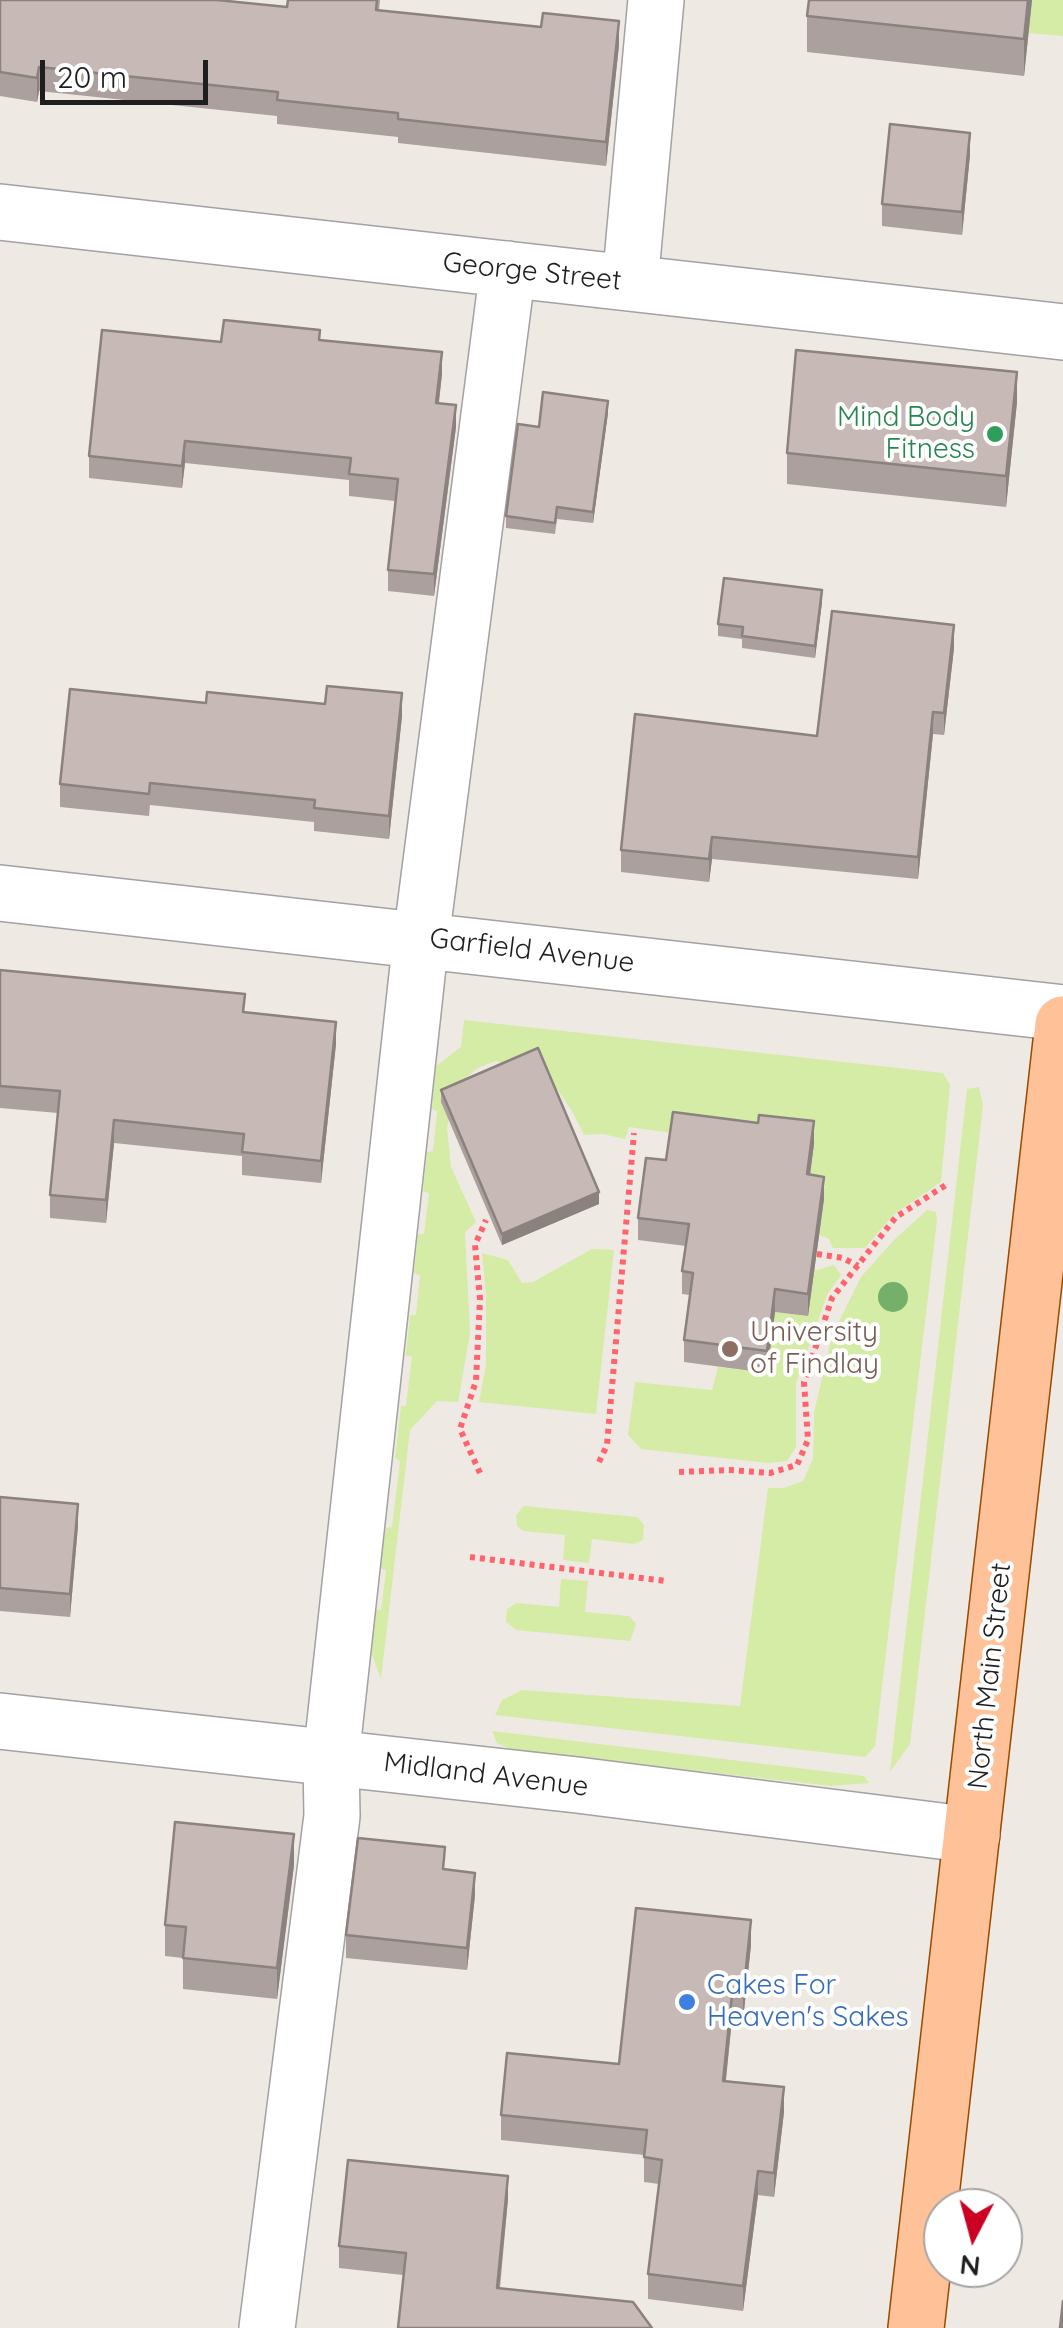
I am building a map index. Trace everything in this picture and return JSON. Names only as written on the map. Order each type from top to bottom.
[{"type":"main road","name":"North Main Street","points":[[916,2328],[1063,1024]]},
{"type":"street","points":[[630,283],[656,0]]},
{"type":"street","name":"George Street","points":[[0,212],[1063,332]]},
{"type":"street","points":[[267,2328],[332,1816],[331,1758],[421,939],[508,269]]},
{"type":"street","name":"Garfield Avenue","points":[[0,894],[1063,1013]]},
{"type":"street","name":"Midland Avenue","points":[[0,1720],[972,1836]]},
{"type":"path","points":[[599,1462],[606,1446],[634,1133]]},
{"type":"path","points":[[679,1472],[770,1473],[798,1466],[808,1440],[804,1382],[832,1298],[896,1217],[949,1183]]},
{"type":"path","points":[[480,1472],[460,1429],[476,1381],[480,1298],[474,1245],[486,1220]]},
{"type":"path","points":[[817,1254],[843,1258],[858,1266]]},
{"type":"path","points":[[470,1557],[666,1581]]},
{"type":"green space","points":[[1032,0],[1063,0],[1063,36],[1028,33]]},
{"type":"green space","points":[[464,1020],[943,1073],[950,1085],[941,1182],[893,1215],[865,1248],[833,1248],[829,1239],[819,1235],[824,1200],[807,1197],[814,1144],[758,1145],[629,1127],[625,1139],[584,1135],[552,1082],[496,1061],[478,1068],[457,1085],[447,1127],[451,1167],[476,1222],[465,1232],[470,1333],[458,1402],[437,1401],[410,1430],[381,1679],[370,1649],[374,1610],[381,1610],[386,1570],[379,1568],[386,1528],[392,1527],[400,1461],[395,1458],[401,1406],[406,1406],[412,1357],[406,1355],[420,1275],[414,1273],[418,1234],[424,1234],[429,1193],[423,1191],[427,1152],[433,1151],[436,1066],[461,1047]]},
{"type":"green space","points":[[979,1087],[983,1105],[910,1744],[890,1772],[967,1089]]},
{"type":"green space","points":[[927,1210],[936,1212],[937,1220],[875,1746],[865,1757],[495,1715],[502,1700],[522,1690],[740,1706],[768,1488],[784,1488],[803,1481],[813,1459],[814,1412],[832,1336],[861,1277]]},
{"type":"green space","points":[[592,1249],[614,1250],[596,1414],[479,1402],[486,1364],[482,1253],[508,1260],[522,1283],[533,1282]]},
{"type":"green space","points":[[834,1265],[841,1275],[827,1295],[796,1383],[796,1447],[787,1461],[768,1463],[641,1449],[628,1435],[635,1382],[712,1390],[718,1367],[766,1373],[775,1312],[808,1316],[814,1271]]},
{"type":"green space","points":[[524,1506],[637,1517],[644,1525],[643,1540],[634,1544],[592,1539],[589,1563],[563,1560],[565,1535],[523,1531],[517,1526],[516,1515]]},
{"type":"green space","points":[[561,1579],[588,1581],[585,1612],[629,1616],[636,1624],[630,1641],[516,1630],[506,1622],[507,1609],[517,1603],[559,1607]]},
{"type":"green space","points":[[492,1731],[864,1776],[869,1783],[831,1786],[512,1750],[497,1743]]},
{"type":"building","points":[[0,0],[217,0],[287,7],[288,0],[377,0],[376,10],[541,27],[543,13],[619,21],[606,142],[398,119],[398,113],[277,100],[278,92],[39,67],[37,78],[0,72]]},
{"type":"building","points":[[809,0],[1028,0],[1024,39],[807,16]]},
{"type":"building","points":[[890,124],[970,133],[962,212],[882,204]]},
{"type":"building","points":[[224,320],[320,330],[319,340],[442,352],[436,403],[456,405],[434,574],[388,570],[398,479],[349,474],[351,458],[185,441],[182,466],[89,456],[102,330],[221,342]]},
{"type":"building","points":[[796,350],[1017,372],[1006,476],[787,453]]},
{"type":"building","points":[[543,392],[608,401],[593,512],[557,507],[555,523],[506,516],[518,424],[539,427]]},
{"type":"building","points":[[724,578],[822,590],[815,646],[742,636],[743,627],[718,624]]},
{"type":"building","points":[[832,611],[954,625],[944,713],[933,712],[918,857],[712,837],[709,859],[621,850],[635,714],[817,736]]},
{"type":"building","points":[[327,686],[402,693],[389,816],[314,808],[315,800],[150,783],[149,794],[60,784],[70,689],[206,703],[207,692],[325,704]]},
{"type":"building","points":[[0,970],[245,994],[243,1012],[336,1022],[321,1161],[242,1152],[244,1134],[114,1120],[106,1200],[50,1195],[60,1091],[0,1086]]},
{"type":"building","points":[[538,1048],[599,1192],[502,1234],[441,1090]]},
{"type":"building","points":[[673,1112],[758,1123],[759,1115],[814,1121],[807,1174],[824,1177],[808,1294],[775,1289],[767,1351],[684,1340],[693,1273],[682,1271],[689,1224],[638,1218],[646,1158],[666,1160]]},
{"type":"building","points":[[0,1497],[78,1504],[70,1594],[0,1588]]},
{"type":"building","points":[[175,1822],[294,1834],[277,1968],[183,1958],[186,1927],[165,1925]]},
{"type":"building","points":[[358,1838],[445,1847],[443,1869],[475,1873],[467,1948],[346,1935]]},
{"type":"building","points":[[636,1908],[751,1920],[743,1996],[732,1995],[723,2081],[784,2087],[774,2173],[758,2171],[743,2286],[648,2274],[662,2160],[644,2157],[647,2130],[501,2115],[507,2053],[619,2064]]},
{"type":"building","points":[[348,2160],[508,2176],[497,2288],[633,2302],[652,2328],[398,2328],[406,2253],[339,2246]]},
{"type":"place","name":"Mind Body Fitness","points":[[995,434]]},
{"type":"place","name":"University of Findlay","points":[[730,1349]]},
{"type":"place","name":"Cakes For Heaven's Sakes","points":[[687,2002]]}]
